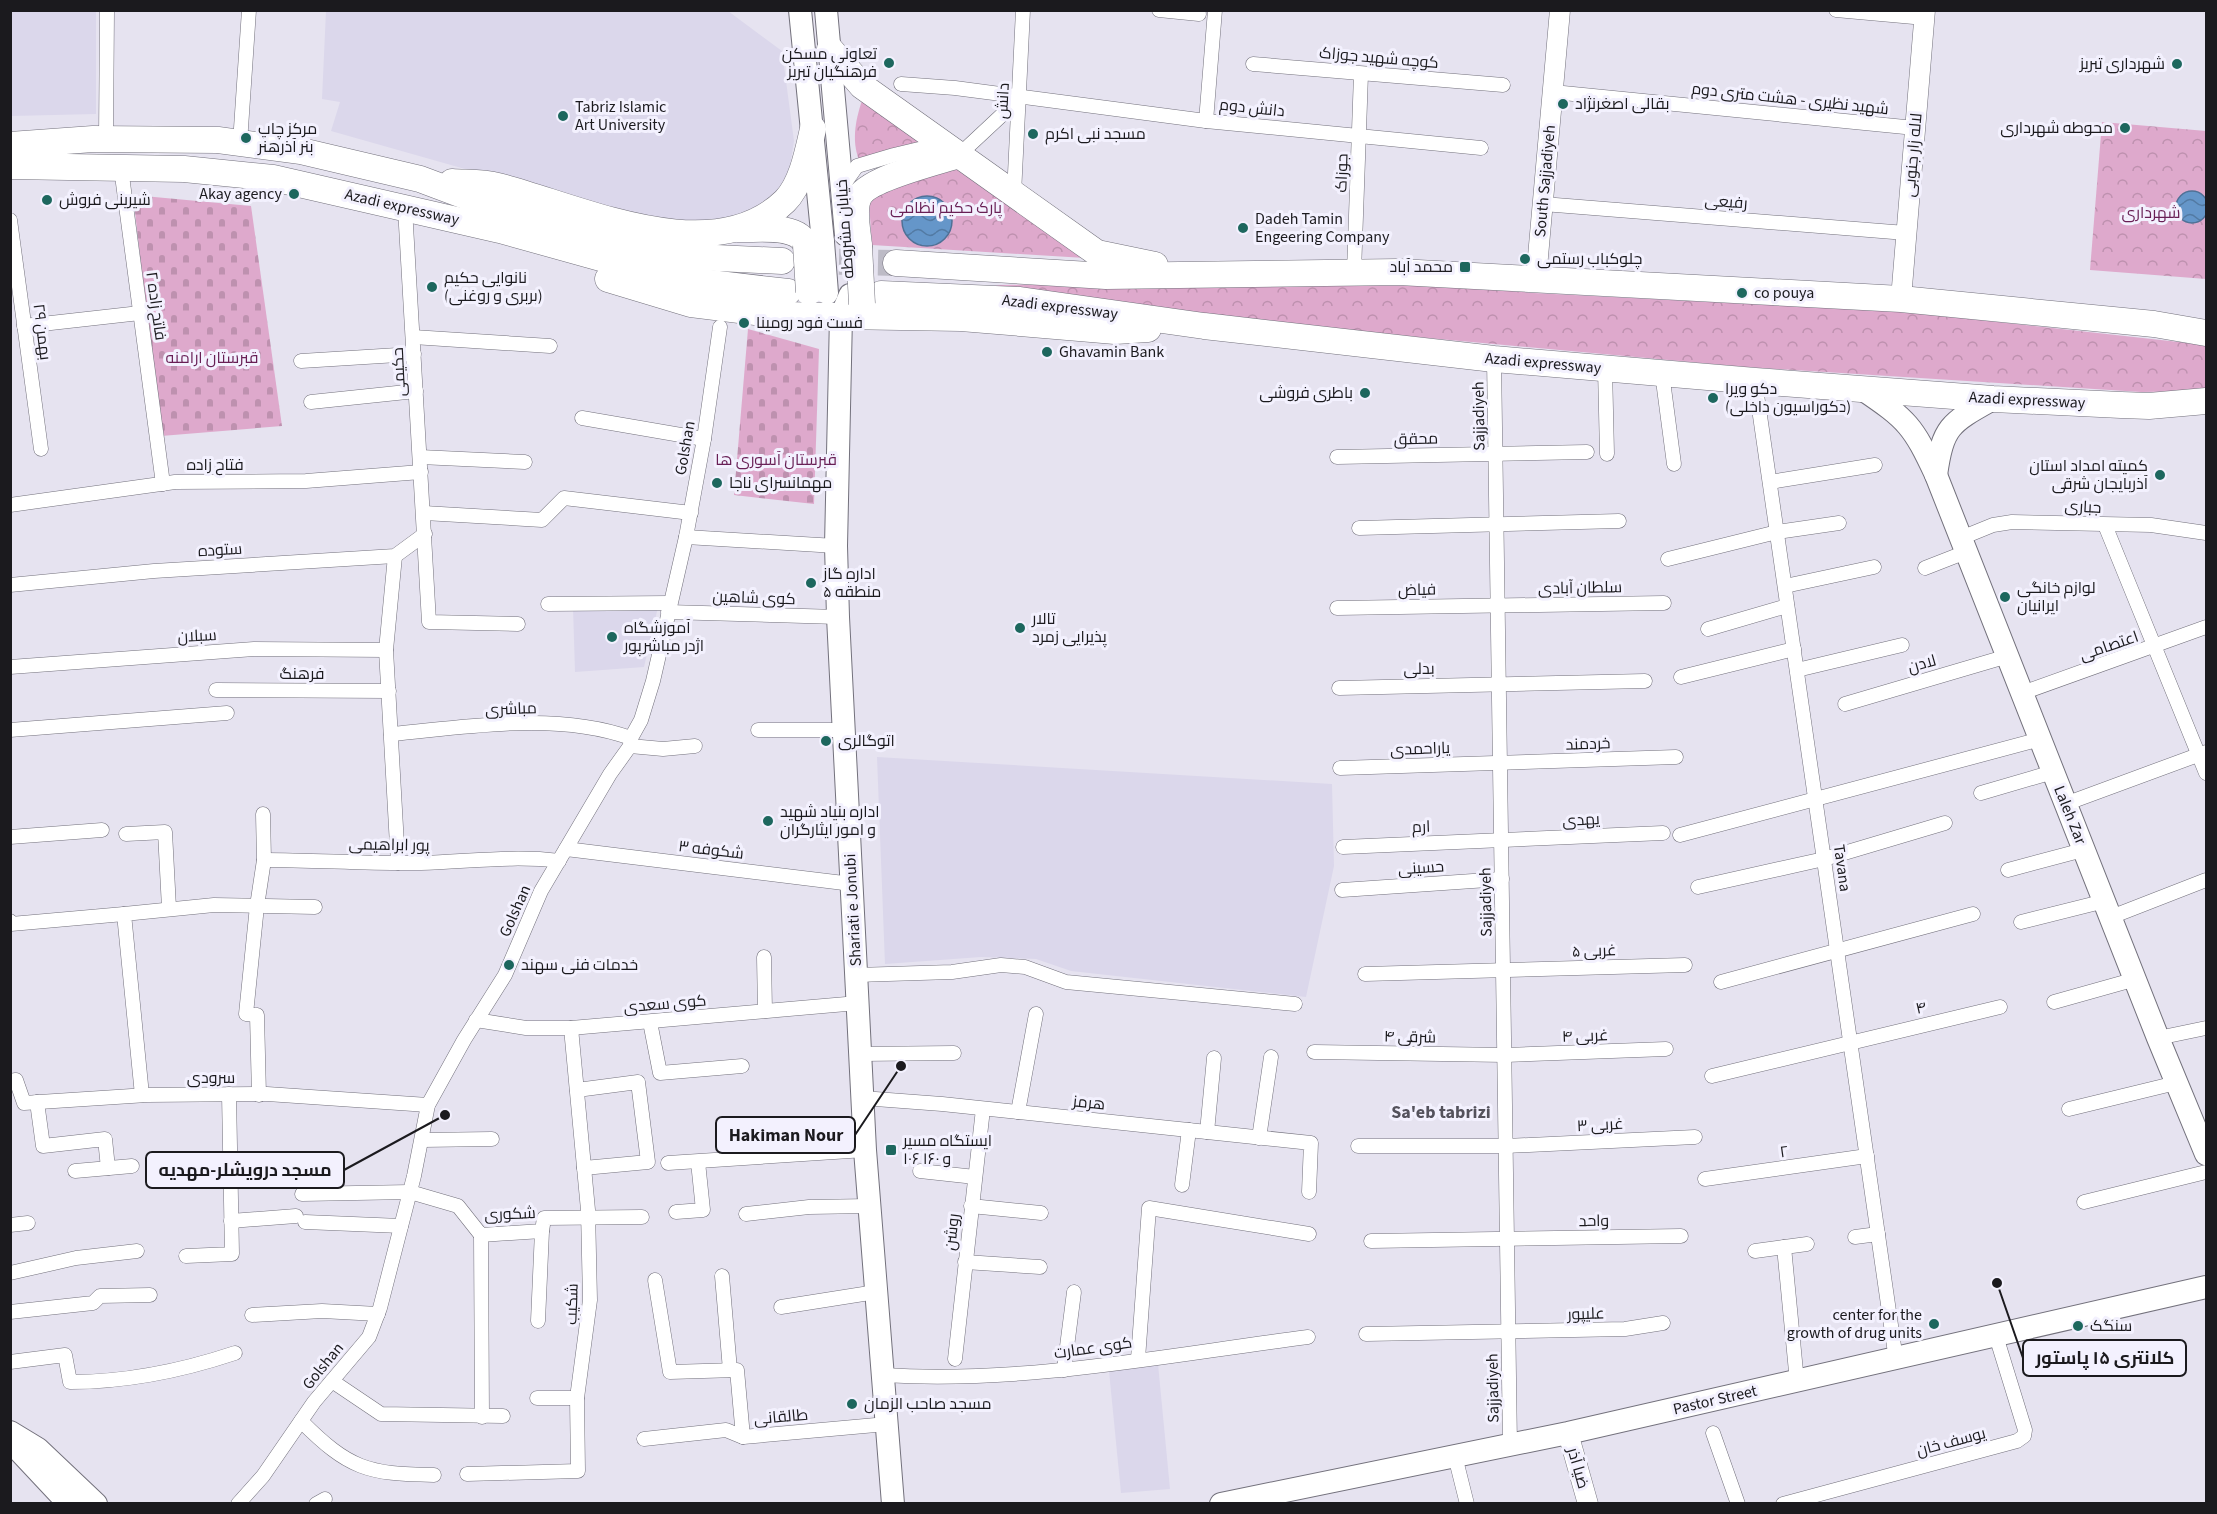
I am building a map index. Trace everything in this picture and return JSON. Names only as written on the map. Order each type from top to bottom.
[{"type":"highway","points":[[830,49],[862,86],[1097,253],[1203,275]]},
{"type":"highway","points":[[10,129],[99,139]]},
{"type":"highway","points":[[420,179],[495,185],[653,231],[707,231],[744,226],[787,200],[807,155],[813,129]]},
{"type":"highway","name":"Azadi expressway","points":[[10,145],[99,139],[218,140],[301,151],[420,179],[492,206],[654,252],[674,256],[782,261]]},
{"type":"highway","points":[[859,305],[853,244],[856,204],[859,196],[871,184],[959,155]]},
{"type":"highway","name":"Azadi expressway","points":[[10,166],[184,169],[273,178],[500,230],[676,279],[859,305],[1020,300],[1204,326],[1494,359],[1993,399],[2149,406],[2206,401]]},
{"type":"highway","points":[[10,181],[109,168]]},
{"type":"highway","points":[[728,228],[793,231],[814,244],[801,298]]},
{"type":"highway","name":"Azadi expressway","points":[[896,263],[1106,276],[1399,272],[1536,279],[1901,300],[2154,324],[2206,333]]},
{"type":"highway","points":[[2154,324],[2206,321]]},
{"type":"highway","points":[[2149,406],[2206,418]]},
{"type":"main road","name":"خیابان مشروطه","points":[[800,10],[813,129],[814,244]]},
{"type":"main road","name":"خیابان مشروطه","points":[[826,10],[842,187],[853,244]]},
{"type":"main road","name":"خیابان مشروطه","points":[[801,298],[859,305]]},
{"type":"main road","name":"Shariati e Jonubi","points":[[859,305],[836,546],[838,617],[865,1150],[893,1503]]},
{"type":"main road","name":"Laleh Zar","points":[[1862,389],[1898,414],[1911,427],[1936,476],[2206,1154]]},
{"type":"main road","name":"Laleh Zar","points":[[1936,476],[1940,446],[1946,430],[1962,416],[1993,399]]},
{"type":"main road","name":"Pastor Street","points":[[1221,1503],[1568,1433],[1896,1360],[2206,1287]]},
{"type":"main road","points":[[10,1432],[38,1449],[96,1503]]},
{"type":"main road","points":[[10,1441],[69,1503]]},
{"type":"street","points":[[99,139],[107,10]]},
{"type":"street","points":[[240,143],[249,10]]},
{"type":"street","name":"دانش","points":[[1014,194],[1023,10]]},
{"type":"street","points":[[1159,10],[1199,14]]},
{"type":"street","points":[[1206,121],[1215,10]]},
{"type":"street","name":"South Sajjadiyeh","points":[[1536,279],[1560,10]]},
{"type":"street","points":[[1836,10],[1925,14]]},
{"type":"street","name":"لاله زار جنوبی","points":[[1901,300],[1925,14]]},
{"type":"street","name":"کوچه شهید جوزاک","points":[[1253,64],[1503,85]]},
{"type":"street","name":"جوزاک","points":[[1354,273],[1361,74]]},
{"type":"street","name":"دانش دوم","points":[[901,84],[955,88],[1206,121],[1481,148]]},
{"type":"street","name":"شهید نظیری - هشت متری دوم","points":[[1553,92],[1915,128]]},
{"type":"street","points":[[842,187],[857,166],[894,155],[919,149],[937,149],[959,155],[1020,98]]},
{"type":"street","name":"فاتح زاده ۲","points":[[109,168],[140,313],[163,484]]},
{"type":"street","name":"رفیعی","points":[[1543,204],[1906,233]]},
{"type":"street","name":"حکیمی","points":[[405,208],[429,622],[518,624]]},
{"type":"street","name":"۲۹ بهمن","points":[[10,220],[41,449]]},
{"type":"street","points":[[24,326],[140,313]]},
{"type":"street","name":"Golshan","points":[[238,1503],[262,1476],[301,1421],[369,1337],[378,1314],[410,1192],[428,1105],[476,1020],[505,975],[541,891],[641,720],[653,681],[691,513],[720,327]]},
{"type":"street","points":[[413,337],[550,346]]},
{"type":"street","points":[[301,361],[414,354]]},
{"type":"street","name":"Sajjadiyeh","points":[[1494,359],[1510,1445]]},
{"type":"street","points":[[1605,368],[1607,454]]},
{"type":"street","points":[[1662,373],[1674,464]]},
{"type":"street","name":"Tavana","points":[[1755,381],[1896,1360]]},
{"type":"street","points":[[311,402],[416,391]]},
{"type":"street","points":[[582,418],[704,439]]},
{"type":"street","name":"محقق","points":[[1337,458],[1587,452]]},
{"type":"street","points":[[420,457],[525,462]]},
{"type":"street","points":[[1770,482],[1875,465]]},
{"type":"street","name":"فتاح زاده","points":[[10,505],[163,484],[306,481],[421,472]]},
{"type":"street","points":[[424,513],[542,520],[564,498],[691,513]]},
{"type":"street","points":[[1359,528],[1618,521]]},
{"type":"street","points":[[1668,559],[1777,532],[1839,522]]},
{"type":"street","name":"جباری","points":[[1925,568],[1992,525],[2012,522],[2151,525],[2206,532]]},
{"type":"street","points":[[2105,525],[2155,647],[2203,754],[2206,774]]},
{"type":"street","points":[[398,863],[386,650],[395,556],[425,534]]},
{"type":"street","points":[[686,537],[836,546]]},
{"type":"street","name":"ستوده","points":[[10,585],[154,571],[395,556]]},
{"type":"street","points":[[1785,586],[1874,567]]},
{"type":"street","name":"سلطان آبادی","points":[[1498,606],[1664,603]]},
{"type":"street","name":"کوی شاهین","points":[[549,604],[669,607],[838,617]]},
{"type":"street","name":"فیاض","points":[[1337,608],[1498,606]]},
{"type":"street","points":[[1708,629],[1787,606]]},
{"type":"street","name":"اعتصامی","points":[[2022,693],[2206,627]]},
{"type":"street","points":[[1797,670],[1902,645]]},
{"type":"street","name":"سبلان","points":[[10,667],[254,649],[386,650]]},
{"type":"street","points":[[1681,677],[1794,649]]},
{"type":"street","name":"لادن","points":[[1845,704],[2008,656]]},
{"type":"street","name":"بدلی","points":[[1339,688],[1645,681]]},
{"type":"street","name":"فرهنگ","points":[[216,690],[388,691]]},
{"type":"street","points":[[10,730],[227,713]]},
{"type":"street","name":"مباشری","points":[[391,734],[534,724],[593,728],[630,742],[663,749],[694,746]]},
{"type":"street","points":[[758,730],[844,729]]},
{"type":"street","points":[[1680,835],[2040,739]]},
{"type":"street","points":[[2065,804],[2203,754]]},
{"type":"street","name":"خردمند","points":[[1500,763],[1676,757]]},
{"type":"street","name":"یاراحمدی","points":[[1340,768],[1500,763]]},
{"type":"street","points":[[1981,793],[2053,772]]},
{"type":"street","points":[[259,1095],[257,1015],[246,1014],[264,860],[263,814]]},
{"type":"street","points":[[1698,887],[1824,859],[1945,823]]},
{"type":"street","points":[[10,837],[102,830]]},
{"type":"street","points":[[126,834],[165,832],[170,908]]},
{"type":"street","name":"یهدی","points":[[1501,840],[1663,833]]},
{"type":"street","name":"ارم","points":[[1343,847],[1501,840]]},
{"type":"street","points":[[2008,870],[2084,850]]},
{"type":"street","name":"شکوفه ۳","points":[[562,855],[852,884]]},
{"type":"street","name":"پور ابراهیمی","points":[[264,860],[398,863],[562,855]]},
{"type":"street","name":"حسینی","points":[[1342,890],[1502,879]]},
{"type":"street","points":[[2021,922],[2108,909],[2206,880]]},
{"type":"street","points":[[10,921],[11,924],[170,908],[315,907]]},
{"type":"street","points":[[124,914],[142,1095]]},
{"type":"street","points":[[1721,982],[1973,914]]},
{"type":"street","points":[[764,957],[765,1011]]},
{"type":"street","points":[[856,975],[952,972],[1001,965],[1025,967],[1066,982],[1295,1004]]},
{"type":"street","name":"۵ غربی","points":[[1365,974],[1685,965]]},
{"type":"street","points":[[2054,1002],[2136,979]]},
{"type":"street","name":"کوی سعدی","points":[[476,1020],[526,1028],[571,1028],[858,1003]]},
{"type":"street","name":"۴","points":[[1712,1076],[2000,1007]]},
{"type":"street","points":[[1018,1112],[1036,1014]]},
{"type":"street","points":[[650,1022],[660,1073],[742,1066]]},
{"type":"street","name":"شکیب","points":[[467,1474],[578,1471],[577,1398],[590,1300],[588,1219],[571,1028]]},
{"type":"street","points":[[2158,1038],[2206,1028]]},
{"type":"street","name":"۴ غربی","points":[[1504,1055],[1666,1049]]},
{"type":"street","name":"۴ شرقی","points":[[1314,1052],[1504,1055]]},
{"type":"street","points":[[860,1054],[954,1053]]},
{"type":"street","points":[[1259,1138],[1271,1057]]},
{"type":"street","points":[[1207,1132],[1214,1058]]},
{"type":"street","points":[[10,1081],[16,1080],[24,1103],[38,1102],[43,1146],[105,1139],[108,1168]]},
{"type":"street","points":[[577,1090],[638,1082],[648,1162],[584,1168]]},
{"type":"street","points":[[2069,1109],[2176,1083]]},
{"type":"street","points":[[186,1256],[232,1254],[229,1094]]},
{"type":"street","name":"سرودی","points":[[38,1102],[142,1095],[229,1094],[326,1097],[428,1105]]},
{"type":"street","name":"هرمز","points":[[862,1098],[983,1108],[1311,1143],[1309,1191]]},
{"type":"street","name":"روشن","points":[[955,1359],[983,1108]]},
{"type":"street","points":[[1182,1185],[1189,1130]]},
{"type":"street","name":"۳ غربی","points":[[1358,1146],[1506,1146],[1695,1137]]},
{"type":"street","points":[[422,1140],[492,1139]]},
{"type":"street","points":[[668,1163],[865,1150]]},
{"type":"street","name":"۲","points":[[1705,1179],[1867,1156]]},
{"type":"street","points":[[676,1212],[703,1210],[698,1162]]},
{"type":"street","points":[[75,1171],[132,1166]]},
{"type":"street","points":[[920,1172],[975,1177]]},
{"type":"street","points":[[2084,1202],[2206,1172]]},
{"type":"street","name":"شکوری","points":[[302,1194],[410,1192],[458,1206],[481,1235],[588,1219],[642,1217]]},
{"type":"street","points":[[746,1214],[809,1207],[869,1206]]},
{"type":"street","points":[[971,1206],[1041,1213]]},
{"type":"street","points":[[1138,1359],[1149,1208],[1309,1234]]},
{"type":"street","points":[[231,1221],[300,1219],[401,1226]]},
{"type":"street","points":[[10,1225],[28,1223]]},
{"type":"street","points":[[538,1321],[543,1225]]},
{"type":"street","points":[[1855,1237],[1878,1234]]},
{"type":"street","points":[[481,1235],[482,1417]]},
{"type":"street","name":"واحد","points":[[1371,1241],[1681,1236]]},
{"type":"street","points":[[1755,1251],[1807,1244]]},
{"type":"street","points":[[1784,1247],[1797,1382]]},
{"type":"street","points":[[10,1273],[76,1258],[137,1251]]},
{"type":"street","points":[[965,1262],[1040,1267]]},
{"type":"street","points":[[722,1276],[730,1370]]},
{"type":"street","points":[[656,1280],[670,1372],[737,1370],[743,1437]]},
{"type":"street","points":[[782,1307],[876,1292]]},
{"type":"street","points":[[1064,1370],[1074,1292]]},
{"type":"street","points":[[10,1312],[93,1303],[100,1296],[150,1294]]},
{"type":"street","points":[[252,1315],[322,1311],[378,1314]]},
{"type":"street","name":"علیپور","points":[[1366,1334],[1625,1329],[1663,1323]]},
{"type":"street","name":"کوی عمارت","points":[[883,1375],[953,1378],[1064,1370],[1308,1336]]},
{"type":"street","name":"یوسف خان","points":[[1783,1503],[2017,1441],[2024,1436],[2025,1430],[1996,1336]]},
{"type":"street","points":[[10,1362],[65,1355],[70,1382],[94,1382],[180,1370],[235,1353]]},
{"type":"street","points":[[332,1382],[381,1414],[503,1416]]},
{"type":"street","points":[[537,1398],[577,1398]]},
{"type":"street","points":[[301,1421],[329,1449],[366,1470],[388,1474],[434,1475]]},
{"type":"street","name":"طالقانی","points":[[644,1439],[726,1430],[743,1437],[887,1424]]},
{"type":"street","name":"ضیا آذر","points":[[1568,1433],[1588,1503]]},
{"type":"street","points":[[1713,1433],[1738,1503]]},
{"type":"street","points":[[1455,1456],[1467,1503]]},
{"type":"shaded area","points":[[10,11],[96,11],[96,114],[11,116]]},
{"type":"shaded area","name":"Tabriz Islamic Art University","points":[[326,11],[728,11],[782,51],[794,141],[789,172],[779,199],[714,226],[655,223],[331,131],[340,102],[322,99]]},
{"type":"shaded area","name":"آموزشگاه اژدر مباشرپور","points":[[573,607],[658,607],[644,667],[575,672]]},
{"type":"shaded area","points":[[877,757],[1332,784],[1334,866],[1306,997],[1071,971],[1036,959],[981,957],[885,964]]},
{"type":"shaded area","points":[[1158,1364],[1170,1489],[1121,1493],[1109,1371]]},
{"type":"green space","points":[[863,98],[930,144],[859,160],[855,145],[855,129]]},
{"type":"green space","name":"شهرداری","points":[[2102,122],[2206,131],[2206,279],[2090,270]]},
{"type":"green space","name":"پارک حکیم نظامی","points":[[951,166],[972,173],[1085,258],[872,245],[868,189]]},
{"type":"green space","name":"قبرستان ارامنه","points":[[133,195],[251,206],[282,426],[161,436]]},
{"type":"green space","points":[[1403,282],[1534,293],[1909,312],[2206,345],[2206,391],[2141,392],[1745,367],[1232,320],[994,285]]},
{"type":"green space","name":"قبرستان آسوری ها","points":[[748,329],[819,349],[814,504],[734,495]]},
{"type":"water","points":[[2192,191],[2204,195],[2208,207],[2204,219],[2192,223],[2180,219],[2176,207],[2180,195]]},
{"type":"water","points":[[922,196],[932,196],[945,203],[952,216],[952,226],[945,239],[932,246],[922,246],[913,242],[906,235],[902,226],[902,216],[906,207],[913,200]]},
{"type":"tunnel","points":[[800,261],[896,263]]},
{"type":"place","name":"تعاونی مسکن فرهنگیان تبریز","points":[[889,63]]},
{"type":"place","name":"شهرداری تبریز","points":[[2177,64]]},
{"type":"place","name":"بقالی اصغرنژاد","points":[[1563,104]]},
{"type":"place","name":"Tabriz Islamic Art University","points":[[563,116]]},
{"type":"place","name":"محوطه شهرداری","points":[[2125,128]]},
{"type":"place","name":"مسجد نبی اکرم","points":[[1033,134]]},
{"type":"place","name":"مرکز چاپ بنر آذرهنر","points":[[246,138]]},
{"type":"place","name":"Akay agency","points":[[294,194]]},
{"type":"place","name":"شیرینی فروش","points":[[47,200]]},
{"type":"place","name":"Dadeh Tamin Engeering Company","points":[[1243,228]]},
{"type":"place","name":"چلوکباب رستمی","points":[[1525,259]]},
{"type":"place","name":"محمد آباد","points":[[1465,267]]},
{"type":"place","name":"نانوایی حکیم (بربری و روغنی)","points":[[432,287]]},
{"type":"place","name":"co pouya","points":[[1742,293]]},
{"type":"place","name":"فست فود رومینا","points":[[744,323]]},
{"type":"place","name":"Ghavamin Bank","points":[[1047,352]]},
{"type":"place","name":"باطری فروشی","points":[[1365,393]]},
{"type":"place","name":"دکو ویرا (دکوراسیون داخلی)","points":[[1713,398]]},
{"type":"place","name":"کمیته امداد استان آذربایجان شرقی","points":[[2160,475]]},
{"type":"place","name":"مهمانسرای ناجا","points":[[717,483]]},
{"type":"place","name":"اداره گاز منطقه ۵","points":[[811,583]]},
{"type":"place","name":"لوازم خانگی ایرانیان","points":[[2005,597]]},
{"type":"place","name":"تالار پذیرایی زمرد","points":[[1020,628]]},
{"type":"place","name":"آموزشگاه اژدر مباشرپور","points":[[612,637]]},
{"type":"place","name":"اتوگالری","points":[[826,741]]},
{"type":"place","name":"اداره بنیاد شهید و امور ایثارگران","points":[[768,821]]},
{"type":"place","name":"خدمات فنی سهند","points":[[509,965]]},
{"type":"place","name":"Hakiman Nour","points":[[901,1066]]},
{"type":"place","name":"مسجد درویشلر-مهدیه","points":[[445,1115]]},
{"type":"place","name":"ایستگاه مسیر ۱۰۶ و ۱۶۰","points":[[891,1150]]},
{"type":"place","name":"کلانتری ۱۵ پاستور","points":[[1997,1283]]},
{"type":"place","name":"center for the growth of drug units","points":[[1934,1324]]},
{"type":"place","name":"سنگک","points":[[2078,1326]]},
{"type":"place","name":"مسجد صاحب الزمان","points":[[852,1404]]},
{"type":"district","name":"Sa'eb tabrizi","points":[[1441,1112]]}]
